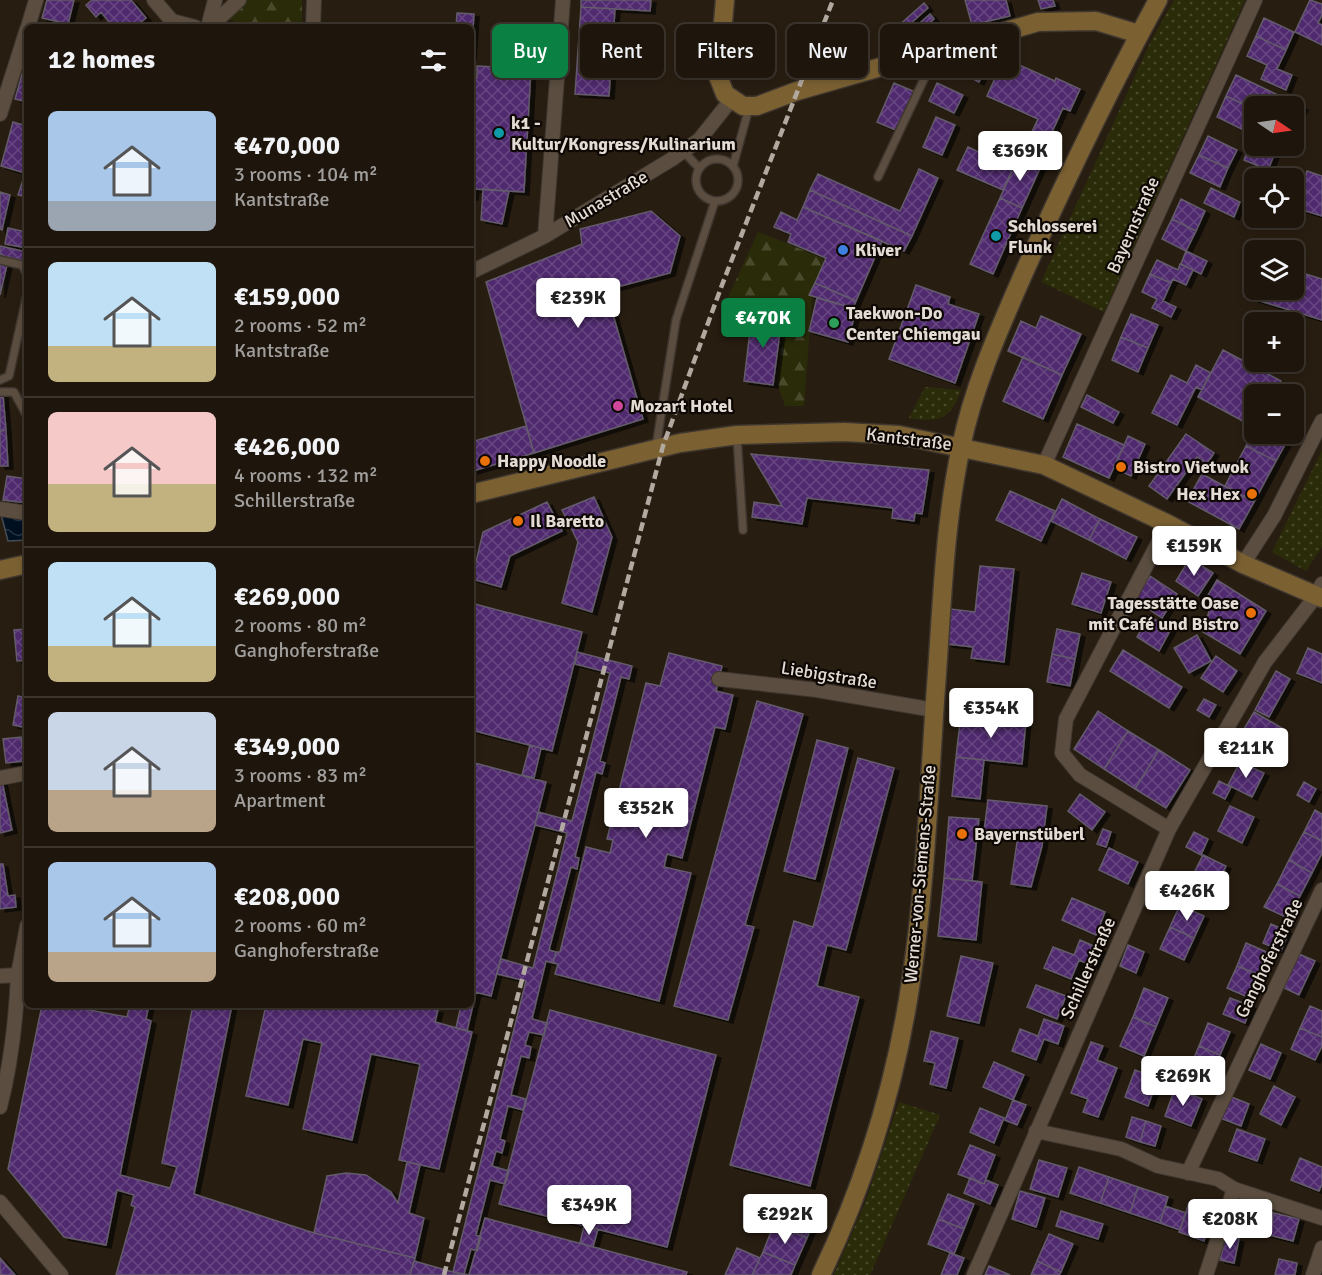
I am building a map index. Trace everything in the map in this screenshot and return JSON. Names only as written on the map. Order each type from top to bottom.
[{"type":"street","points":[[28,24],[36,0]]},
{"type":"street","points":[[154,0],[172,21],[184,24]]},
{"type":"street","points":[[210,24],[214,0]]},
{"type":"street","points":[[212,24],[239,0]]},
{"type":"street","points":[[314,0],[314,24]]},
{"type":"street","points":[[545,236],[562,0]]},
{"type":"street","points":[[725,0],[718,76],[720,85],[731,100],[750,107],[880,68]]},
{"type":"street","name":"Werner-von-Siemens-Straße","points":[[821,1275],[835,1246],[864,1168],[894,1071],[903,1025],[920,903],[951,504],[970,408],[1009,308],[1077,157],[1158,0]]},
{"type":"street","name":"Bayernstraße","points":[[1044,465],[1255,0]]},
{"type":"street","points":[[1019,28],[1038,22],[1096,21],[1139,34]]},
{"type":"street","points":[[0,114],[24,38]]},
{"type":"street","name":"Munastraße","points":[[474,271],[545,236],[683,151],[699,140],[731,100]]},
{"type":"street","points":[[1243,564],[1274,516],[1322,421]]},
{"type":"street","name":"Kantstraße","points":[[474,493],[656,447],[737,435],[844,432],[899,435],[1044,465],[1168,524],[1243,564],[1320,593]]},
{"type":"street","points":[[0,509],[24,513]]},
{"type":"street","points":[[1168,524],[1066,719],[1062,753],[1080,775],[1169,829]]},
{"type":"street","points":[[0,570],[24,565]]},
{"type":"street","name":"Schillerstraße","points":[[974,1275],[1169,829],[1265,662],[1320,593]]},
{"type":"street","name":"Liebigstraße","points":[[719,679],[817,690],[934,710]]},
{"type":"street","points":[[0,778],[24,774]]},
{"type":"street","name":"Ganghoferstraße","points":[[1188,1173],[1322,890]]},
{"type":"street","points":[[0,1107],[8,1074],[16,1013],[18,975],[24,942]]},
{"type":"street","points":[[0,976],[18,975]]},
{"type":"street","points":[[1036,1131],[1121,1149],[1158,1166],[1218,1179],[1234,1189],[1322,1218]]},
{"type":"street","points":[[1206,1275],[1234,1189]]},
{"type":"street","points":[[0,1202],[62,1275]]},
{"type":"street","points":[[1312,1275],[1322,1248]]},
{"type":"lane","points":[[878,177],[924,78]]},
{"type":"lane","points":[[733,166],[715,158],[703,163],[696,175],[698,189],[708,199],[715,201],[728,197],[737,186],[738,179],[733,166],[749,117],[750,107]]},
{"type":"lane","points":[[683,151],[699,168]]},
{"type":"lane","points":[[656,447],[676,320],[715,201]]},
{"type":"lane","points":[[0,260],[22,265],[24,269]]},
{"type":"lane","points":[[0,380],[9,376],[24,308]]},
{"type":"lane","points":[[0,392],[14,392],[24,410]]},
{"type":"lane","points":[[737,435],[743,530]]},
{"type":"green space","points":[[244,0],[302,0],[302,24],[241,24],[224,18]]},
{"type":"green space","points":[[1174,0],[1245,0],[1104,312],[1041,282],[1151,41]]},
{"type":"green space","points":[[758,232],[824,258],[812,299],[804,406],[785,406],[777,383],[785,316],[750,311],[749,320],[737,319],[737,306],[726,302]]},
{"type":"green space","points":[[925,387],[961,390],[953,408],[942,417],[928,420],[909,418]]},
{"type":"green space","points":[[1322,450],[1322,547],[1306,571],[1272,552]]},
{"type":"green space","points":[[899,1102],[940,1115],[870,1275],[834,1275],[865,1203]]},
{"type":"water","points":[[1,514],[24,518],[24,540],[8,541]]},
{"type":"building","points":[[47,0],[74,0],[68,24],[42,18]]},
{"type":"building","points":[[92,0],[131,0],[146,18],[139,24],[111,24],[101,12],[96,17],[86,5]]},
{"type":"building","points":[[581,0],[651,0],[650,11],[581,7]]},
{"type":"building","points":[[965,0],[1006,0],[1010,16],[972,24]]},
{"type":"building","points":[[1038,0],[1053,0],[1055,6],[1041,9]]},
{"type":"building","points":[[1310,0],[1322,4],[1322,15],[1318,23],[1322,25],[1322,45],[1295,32]]},
{"type":"building","points":[[924,3],[928,8],[910,24],[900,24]]},
{"type":"building","points":[[581,7],[615,9],[614,24],[580,24],[580,78],[610,78],[609,96],[575,94]]},
{"type":"building","points":[[457,13],[474,14],[473,24],[456,24]]},
{"type":"building","points":[[930,14],[934,19],[929,24],[919,24]]},
{"type":"building","points":[[1264,18],[1294,32],[1286,50],[1256,36]]},
{"type":"building","points":[[1256,36],[1286,50],[1277,69],[1292,75],[1286,90],[1261,79],[1267,65],[1247,56]]},
{"type":"building","points":[[1019,65],[1080,89],[1070,111],[1063,108],[1037,165],[1025,159],[1034,139],[1029,138],[1038,119],[987,96],[995,78],[1019,78]]},
{"type":"building","name":"k1 - Kultur/Kongress/Kulinarium","points":[[477,66],[492,67],[492,78],[530,78],[524,192],[474,189],[474,78],[477,78]]},
{"type":"building","points":[[24,68],[24,101],[15,99]]},
{"type":"building","points":[[1236,75],[1280,96],[1244,96],[1244,105],[1226,96]]},
{"type":"building","points":[[894,83],[915,92],[898,131],[877,122]]},
{"type":"building","points":[[937,83],[963,95],[954,113],[929,101]]},
{"type":"building","points":[[1226,96],[1244,105],[1244,130],[1217,117]]},
{"type":"building","points":[[936,117],[955,125],[942,155],[923,147]]},
{"type":"building","points":[[13,122],[24,125],[24,173],[1,166]]},
{"type":"building","points":[[1208,136],[1237,150],[1228,168],[1199,155]]},
{"type":"building","points":[[968,147],[1013,168],[1003,190],[957,170]]},
{"type":"building","points":[[1199,155],[1228,168],[1220,187],[1190,173]]},
{"type":"building","points":[[1019,156],[1041,166],[1022,208],[1000,198]]},
{"type":"building","points":[[1246,156],[1274,156],[1269,168],[1244,160]]},
{"type":"building","points":[[919,169],[938,178],[912,236],[810,190],[818,174],[900,211]]},
{"type":"building","points":[[1307,171],[1322,176],[1322,216],[1304,210],[1304,181]]},
{"type":"building","points":[[24,177],[24,196],[18,195]]},
{"type":"building","points":[[1211,188],[1240,202],[1234,217],[1204,203]]},
{"type":"building","points":[[483,189],[509,191],[502,224],[481,220]]},
{"type":"building","points":[[810,190],[912,236],[904,251],[803,207]]},
{"type":"building","points":[[0,192],[10,195],[2,230],[0,229]]},
{"type":"building","name":"Schlosserei Flunk","points":[[1000,198],[1022,208],[993,274],[970,264]]},
{"type":"building","points":[[1181,199],[1205,211],[1196,231],[1172,219]]},
{"type":"building","name":"Kliver","points":[[803,207],[882,241],[856,301],[815,283],[826,258],[788,242],[791,234],[774,227],[781,212],[797,220]]},
{"type":"building","points":[[651,211],[680,236],[670,273],[606,290],[643,419],[534,453],[486,282],[582,244],[580,229]]},
{"type":"building","points":[[1172,219],[1196,231],[1186,251],[1162,239]]},
{"type":"building","points":[[8,228],[24,231],[24,247],[5,244]]},
{"type":"building","points":[[0,246],[24,251],[24,261],[0,255]]},
{"type":"building","points":[[1186,251],[1207,261],[1201,274],[1181,264]]},
{"type":"building","points":[[1157,260],[1178,270],[1180,264],[1193,270],[1186,285],[1173,279],[1171,283],[1150,274]]},
{"type":"building","points":[[0,264],[7,265],[0,295]]},
{"type":"building","points":[[1304,273],[1322,279],[1322,320],[1304,314],[1304,312],[1296,312],[1257,300],[1304,300]]},
{"type":"building","points":[[1150,274],[1171,283],[1163,301],[1176,307],[1171,317],[1152,308],[1157,299],[1142,292]]},
{"type":"building","points":[[815,283],[856,301],[853,308],[809,295]]},
{"type":"building","points":[[916,285],[950,297],[948,304],[979,314],[955,383],[889,359]]},
{"type":"building","points":[[817,298],[856,309],[848,342],[809,331]]},
{"type":"building","points":[[752,314],[782,317],[773,385],[744,381]]},
{"type":"building","points":[[1131,314],[1158,325],[1148,348],[1121,337]]},
{"type":"building","points":[[1041,316],[1081,334],[1062,375],[1008,351],[1021,321],[1036,328]]},
{"type":"building","points":[[1121,337],[1148,348],[1138,372],[1112,360]]},
{"type":"building","points":[[1223,350],[1244,361],[1244,372],[1264,372],[1281,381],[1279,384],[1244,384],[1244,422],[1198,397]]},
{"type":"building","points":[[1023,357],[1062,375],[1043,419],[1003,401]]},
{"type":"building","points":[[1196,365],[1211,373],[1202,390],[1196,387],[1177,425],[1152,413],[1171,375],[1187,383]]},
{"type":"building","points":[[0,395],[3,395],[6,430],[0,431]]},
{"type":"building","points":[[1087,395],[1119,412],[1113,423],[1081,407]]},
{"type":"building","points":[[1077,424],[1124,445],[1109,478],[1063,457]]},
{"type":"building","points":[[526,426],[534,453],[474,471],[474,441]]},
{"type":"building","points":[[6,430],[8,466],[0,466],[0,431]]},
{"type":"building","points":[[1186,434],[1214,453],[1207,464],[1197,457],[1167,499],[1149,486]]},
{"type":"building","points":[[1128,436],[1145,444],[1131,476],[1114,468]]},
{"type":"building","points":[[1247,444],[1285,444],[1276,461],[1246,446]]},
{"type":"building","points":[[1246,446],[1276,461],[1254,502],[1225,486]]},
{"type":"building","points":[[751,454],[929,470],[922,514],[915,513],[914,521],[892,518],[893,508],[807,498],[802,524],[752,517],[754,502],[782,506]]},
{"type":"building","points":[[1202,474],[1254,502],[1239,529],[1187,501]]},
{"type":"building","points":[[7,476],[24,479],[24,503],[3,500]]},
{"type":"building","points":[[1010,491],[1055,511],[1041,541],[996,520]]},
{"type":"building","points":[[594,497],[612,537],[592,612],[562,603],[578,542],[562,510]]},
{"type":"building","points":[[1062,499],[1100,519],[1089,540],[1051,521]]},
{"type":"building","points":[[547,502],[562,531],[510,556],[501,587],[474,580],[483,532]]},
{"type":"building","points":[[1100,519],[1137,537],[1126,559],[1089,540]]},
{"type":"building","points":[[1190,558],[1213,573],[1198,596],[1176,581]]},
{"type":"building","points":[[980,566],[1014,569],[1004,662],[971,658],[973,647],[947,644],[951,609],[975,612]]},
{"type":"building","points":[[1082,573],[1111,582],[1101,613],[1072,604]]},
{"type":"building","points":[[1150,576],[1177,594],[1162,618],[1135,600]]},
{"type":"building","points":[[1217,580],[1266,611],[1240,654],[1203,632],[1212,601],[1207,597]]},
{"type":"building","points":[[474,604],[582,632],[552,751],[474,731]]},
{"type":"building","points":[[1149,616],[1171,629],[1159,651],[1137,637]]},
{"type":"building","points":[[24,629],[24,660],[17,661],[14,630]]},
{"type":"building","points":[[1057,629],[1080,634],[1075,659],[1052,654]]},
{"type":"building","points":[[1197,635],[1211,661],[1189,673],[1174,648]]},
{"type":"building","points":[[1308,648],[1322,654],[1322,683],[1297,673]]},
{"type":"building","points":[[1123,650],[1182,687],[1169,708],[1110,671]]},
{"type":"building","points":[[577,652],[632,666],[629,679],[621,677],[600,761],[605,763],[602,774],[596,772],[575,857],[579,858],[577,869],[571,867],[549,950],[556,952],[553,963],[546,961],[532,1019],[547,1023],[544,1035],[529,1032],[525,1045],[531,1047],[529,1058],[521,1056],[511,1095],[526,1099],[523,1110],[508,1106],[500,1139],[505,1141],[502,1153],[496,1151],[492,1166],[509,1171],[505,1184],[490,1180],[476,1235],[481,1237],[477,1251],[471,1249],[464,1274],[453,1272],[526,981],[497,974],[501,959],[533,968],[567,833],[535,825],[538,812],[572,821],[610,673],[575,664]]},
{"type":"building","points":[[669,653],[722,666],[716,691],[733,695],[725,729],[715,727],[682,858],[667,854],[664,867],[691,873],[659,1001],[555,974],[558,964],[553,963],[556,952],[560,952],[586,847],[610,853],[613,840],[607,839],[646,683],[660,686]]},
{"type":"building","points":[[1052,654],[1075,659],[1070,686],[1047,682]]},
{"type":"building","points":[[1216,656],[1237,671],[1223,692],[1201,678]]},
{"type":"building","points":[[1276,671],[1290,679],[1269,717],[1255,710]]},
{"type":"building","points":[[18,696],[24,697],[24,727],[13,725]]},
{"type":"building","points":[[982,697],[1018,702],[1016,720],[980,716]]},
{"type":"building","points":[[1204,699],[1216,705],[1209,717],[1197,710]]},
{"type":"building","points":[[757,701],[803,714],[745,925],[754,927],[728,1020],[674,1006]]},
{"type":"building","points":[[1098,711],[1128,731],[1104,769],[1074,749]]},
{"type":"building","points":[[1254,712],[1282,728],[1269,751],[1241,734]]},
{"type":"building","points":[[961,714],[1026,721],[1022,764],[956,757]]},
{"type":"building","points":[[1128,731],[1159,750],[1135,789],[1104,769]]},
{"type":"building","points":[[21,737],[24,761],[6,763],[3,739]]},
{"type":"building","points":[[817,740],[848,748],[815,879],[784,871]]},
{"type":"building","points":[[530,745],[541,748],[534,778],[522,775]]},
{"type":"building","points":[[1159,750],[1190,770],[1166,808],[1135,789]]},
{"type":"building","points":[[956,757],[984,760],[980,799],[952,796]]},
{"type":"building","points":[[858,758],[894,768],[846,950],[827,945],[817,986],[859,997],[810,1186],[730,1165],[794,921],[813,927]]},
{"type":"building","points":[[1240,762],[1264,773],[1252,797],[1228,785]]},
{"type":"building","points":[[474,763],[546,782],[491,996],[474,992]]},
{"type":"building","points":[[2,781],[12,830],[0,833],[0,782]]},
{"type":"building","points":[[1219,781],[1231,787],[1225,799],[1213,793]]},
{"type":"building","points":[[1304,782],[1316,789],[1309,802],[1297,795]]},
{"type":"building","points":[[1080,794],[1105,812],[1092,830],[1068,811]]},
{"type":"building","points":[[988,800],[1047,806],[1042,846],[1031,887],[1011,884],[1018,835],[984,831]]},
{"type":"building","points":[[1230,806],[1254,817],[1242,843],[1218,831]]},
{"type":"building","points":[[1315,810],[1322,814],[1322,841],[1304,832]]},
{"type":"building","points":[[949,817],[979,819],[972,881],[944,878]]},
{"type":"building","points":[[1103,829],[1111,832],[1106,847],[1097,844]]},
{"type":"building","points":[[1194,832],[1208,839],[1201,855],[1186,847]]},
{"type":"building","points":[[1304,832],[1322,841],[1322,853],[1312,873],[1289,860]]},
{"type":"building","points":[[1109,848],[1138,862],[1128,884],[1099,870]]},
{"type":"building","points":[[1203,855],[1226,866],[1213,892],[1190,881]]},
{"type":"building","points":[[1289,860],[1312,873],[1300,896],[1277,884]]},
{"type":"building","points":[[0,864],[3,864],[8,896],[15,895],[16,907],[0,909]]},
{"type":"building","points":[[944,878],[982,882],[976,940],[938,936]]},
{"type":"building","points":[[1166,878],[1181,885],[1174,899],[1160,893]]},
{"type":"building","points":[[1277,884],[1300,896],[1288,918],[1264,907]]},
{"type":"building","points":[[1072,898],[1105,912],[1096,935],[1062,920]]},
{"type":"building","points":[[1180,905],[1204,916],[1194,938],[1170,927]]},
{"type":"building","points":[[1271,924],[1289,932],[1281,951],[1263,943]]},
{"type":"building","points":[[1170,927],[1194,938],[1184,960],[1160,949]]},
{"type":"building","points":[[1080,940],[1101,949],[1093,966],[1079,960],[1071,979],[1044,968],[1053,947],[1074,955]]},
{"type":"building","points":[[1246,943],[1269,953],[1260,975],[1237,966]]},
{"type":"building","points":[[1128,945],[1144,952],[1136,973],[1120,966]]},
{"type":"building","points":[[1299,954],[1315,961],[1299,995],[1284,988]]},
{"type":"building","points":[[961,956],[993,963],[979,1023],[947,1016]]},
{"type":"building","points":[[1237,966],[1260,975],[1250,998],[1227,988]]},
{"type":"building","points":[[1036,985],[1066,996],[1057,1019],[1027,1007]]},
{"type":"building","points":[[1144,988],[1168,998],[1156,1027],[1133,1017]]},
{"type":"building","points":[[1230,998],[1251,1006],[1245,1023],[1223,1014]]},
{"type":"building","points":[[1310,1006],[1322,1011],[1322,1037],[1300,1028]]},
{"type":"building","points":[[41,1008],[78,1008],[127,1017],[129,1008],[148,1008],[146,1019],[151,1021],[120,1175],[170,1188],[177,1167],[162,1163],[192,1008],[231,1008],[194,1194],[314,1233],[415,1258],[410,1275],[116,1275],[135,1207],[131,1205],[134,1195],[117,1190],[106,1245],[64,1237],[8,1169]]},
{"type":"building","points":[[265,1008],[426,1008],[438,1010],[435,1022],[472,1032],[439,1169],[399,1160],[420,1064],[371,1054],[352,1140],[303,1129],[322,1043],[303,1039],[288,1105],[246,1096]]},
{"type":"building","points":[[460,1008],[472,1008],[467,1031],[456,1028]]},
{"type":"building","points":[[550,1010],[716,1055],[667,1247],[499,1204]]},
{"type":"building","points":[[1133,1017],[1156,1027],[1144,1056],[1120,1046]]},
{"type":"building","points":[[1044,1019],[1064,1026],[1058,1044],[1044,1039],[1036,1060],[1012,1051],[1020,1029],[1038,1036]]},
{"type":"building","points":[[1208,1023],[1230,1032],[1220,1055],[1199,1046]]},
{"type":"building","points":[[1300,1028],[1322,1037],[1322,1046],[1315,1060],[1291,1049]]},
{"type":"building","points":[[931,1031],[958,1038],[946,1088],[930,1084],[935,1063],[924,1061]]},
{"type":"building","points":[[1091,1042],[1103,1046],[1097,1060],[1117,1068],[1098,1117],[1083,1112],[1088,1099],[1071,1093]]},
{"type":"building","points":[[1261,1044],[1281,1053],[1270,1079],[1249,1070]]},
{"type":"building","points":[[1199,1046],[1220,1055],[1211,1079],[1189,1070]]},
{"type":"building","points":[[994,1062],[1024,1075],[1013,1100],[983,1087]]},
{"type":"building","points":[[1135,1070],[1158,1078],[1148,1106],[1125,1097]]},
{"type":"building","points":[[1274,1086],[1295,1097],[1281,1125],[1260,1114]]},
{"type":"building","points":[[1175,1088],[1202,1099],[1191,1126],[1165,1116]]},
{"type":"building","points":[[1229,1096],[1249,1104],[1241,1126],[1220,1118]]},
{"type":"building","points":[[1013,1100],[1026,1105],[1017,1125],[1005,1120]]},
{"type":"building","points":[[980,1108],[1004,1118],[994,1143],[970,1132]]},
{"type":"building","points":[[1132,1117],[1146,1121],[1140,1142],[1126,1137]]},
{"type":"building","points":[[1146,1121],[1161,1126],[1155,1146],[1140,1142]]},
{"type":"building","points":[[1237,1129],[1265,1139],[1257,1161],[1229,1151]]},
{"type":"building","points":[[970,1145],[995,1155],[984,1184],[958,1174]]},
{"type":"building","points":[[1300,1158],[1322,1167],[1322,1184],[1319,1191],[1291,1180]]},
{"type":"building","points":[[1039,1160],[1067,1168],[1058,1197],[1030,1189]]},
{"type":"building","points":[[407,1162],[420,1165],[409,1213],[424,1218],[415,1258],[314,1233],[327,1176],[346,1173],[366,1175],[391,1192],[398,1203]]},
{"type":"building","points":[[1079,1167],[1109,1177],[1100,1203],[1070,1193]]},
{"type":"building","points":[[1109,1177],[1138,1187],[1130,1213],[1100,1203]]},
{"type":"building","points":[[970,1178],[984,1184],[986,1180],[998,1185],[990,1204],[964,1193]]},
{"type":"building","points":[[1138,1187],[1168,1197],[1160,1223],[1130,1213]]},
{"type":"building","points":[[1020,1191],[1045,1198],[1036,1227],[1012,1219]]},
{"type":"building","points":[[948,1194],[974,1204],[964,1229],[938,1219]]},
{"type":"building","points":[[784,1202],[816,1216],[807,1238],[774,1224]]},
{"type":"building","points":[[1189,1203],[1214,1210],[1204,1241],[1179,1232]]},
{"type":"building","points":[[1241,1205],[1274,1213],[1269,1235],[1236,1226]]},
{"type":"building","points":[[1165,1206],[1186,1213],[1180,1230],[1160,1223]]},
{"type":"building","points":[[1061,1211],[1103,1224],[1098,1239],[1056,1226]]},
{"type":"building","points":[[1274,1213],[1299,1219],[1293,1241],[1269,1235]]},
{"type":"building","points":[[485,1218],[687,1272],[686,1275],[469,1275]]},
{"type":"building","points":[[938,1219],[964,1229],[954,1254],[928,1244]]},
{"type":"building","points":[[774,1224],[807,1238],[795,1265],[763,1252]]},
{"type":"building","points":[[584,1226],[598,1229],[593,1247],[580,1243]]},
{"type":"building","points":[[1049,1234],[1073,1244],[1061,1272],[1037,1261]]},
{"type":"building","points":[[1226,1236],[1239,1239],[1234,1263],[1220,1260]]},
{"type":"building","points":[[737,1248],[760,1258],[752,1275],[725,1275]]},
{"type":"building","points":[[763,1252],[795,1265],[791,1275],[752,1275]]},
{"type":"building","points":[[950,1253],[964,1258],[957,1275],[941,1275]]},
{"type":"building","points":[[0,1258],[15,1275],[0,1275]]},
{"type":"building","points":[[1279,1259],[1297,1263],[1295,1275],[1275,1275]]},
{"type":"building","points":[[414,1261],[453,1272],[469,1275],[410,1275]]},
{"type":"building","points":[[1037,1261],[1061,1272],[1059,1275],[1031,1275]]},
{"type":"building","points":[[989,1266],[1010,1275],[985,1275]]},
{"type":"railway","points":[[444,1275],[663,446],[722,285],[833,0]]},
{"type":"place","name":"k1 - Kultur/Kongress/Kulinarium","points":[[499,133]]},
{"type":"place","name":"Schlosserei Flunk","points":[[996,236]]},
{"type":"place","name":"Kliver","points":[[843,250]]},
{"type":"place","name":"Taekwon-Do Center Chiemgau","points":[[834,323]]},
{"type":"place","name":"Mozart Hotel","points":[[618,406]]},
{"type":"place","name":"Happy Noodle","points":[[485,461]]},
{"type":"place","name":"Bistro Vietwok","points":[[1121,467]]},
{"type":"place","name":"Hex Hex","points":[[1252,494]]},
{"type":"place","name":"Il Baretto","points":[[518,521]]},
{"type":"place","name":"Tagesstätte Oase mit Café und Bistro","points":[[1251,613]]},
{"type":"place","name":"Bayernstüberl","points":[[962,834]]}]
